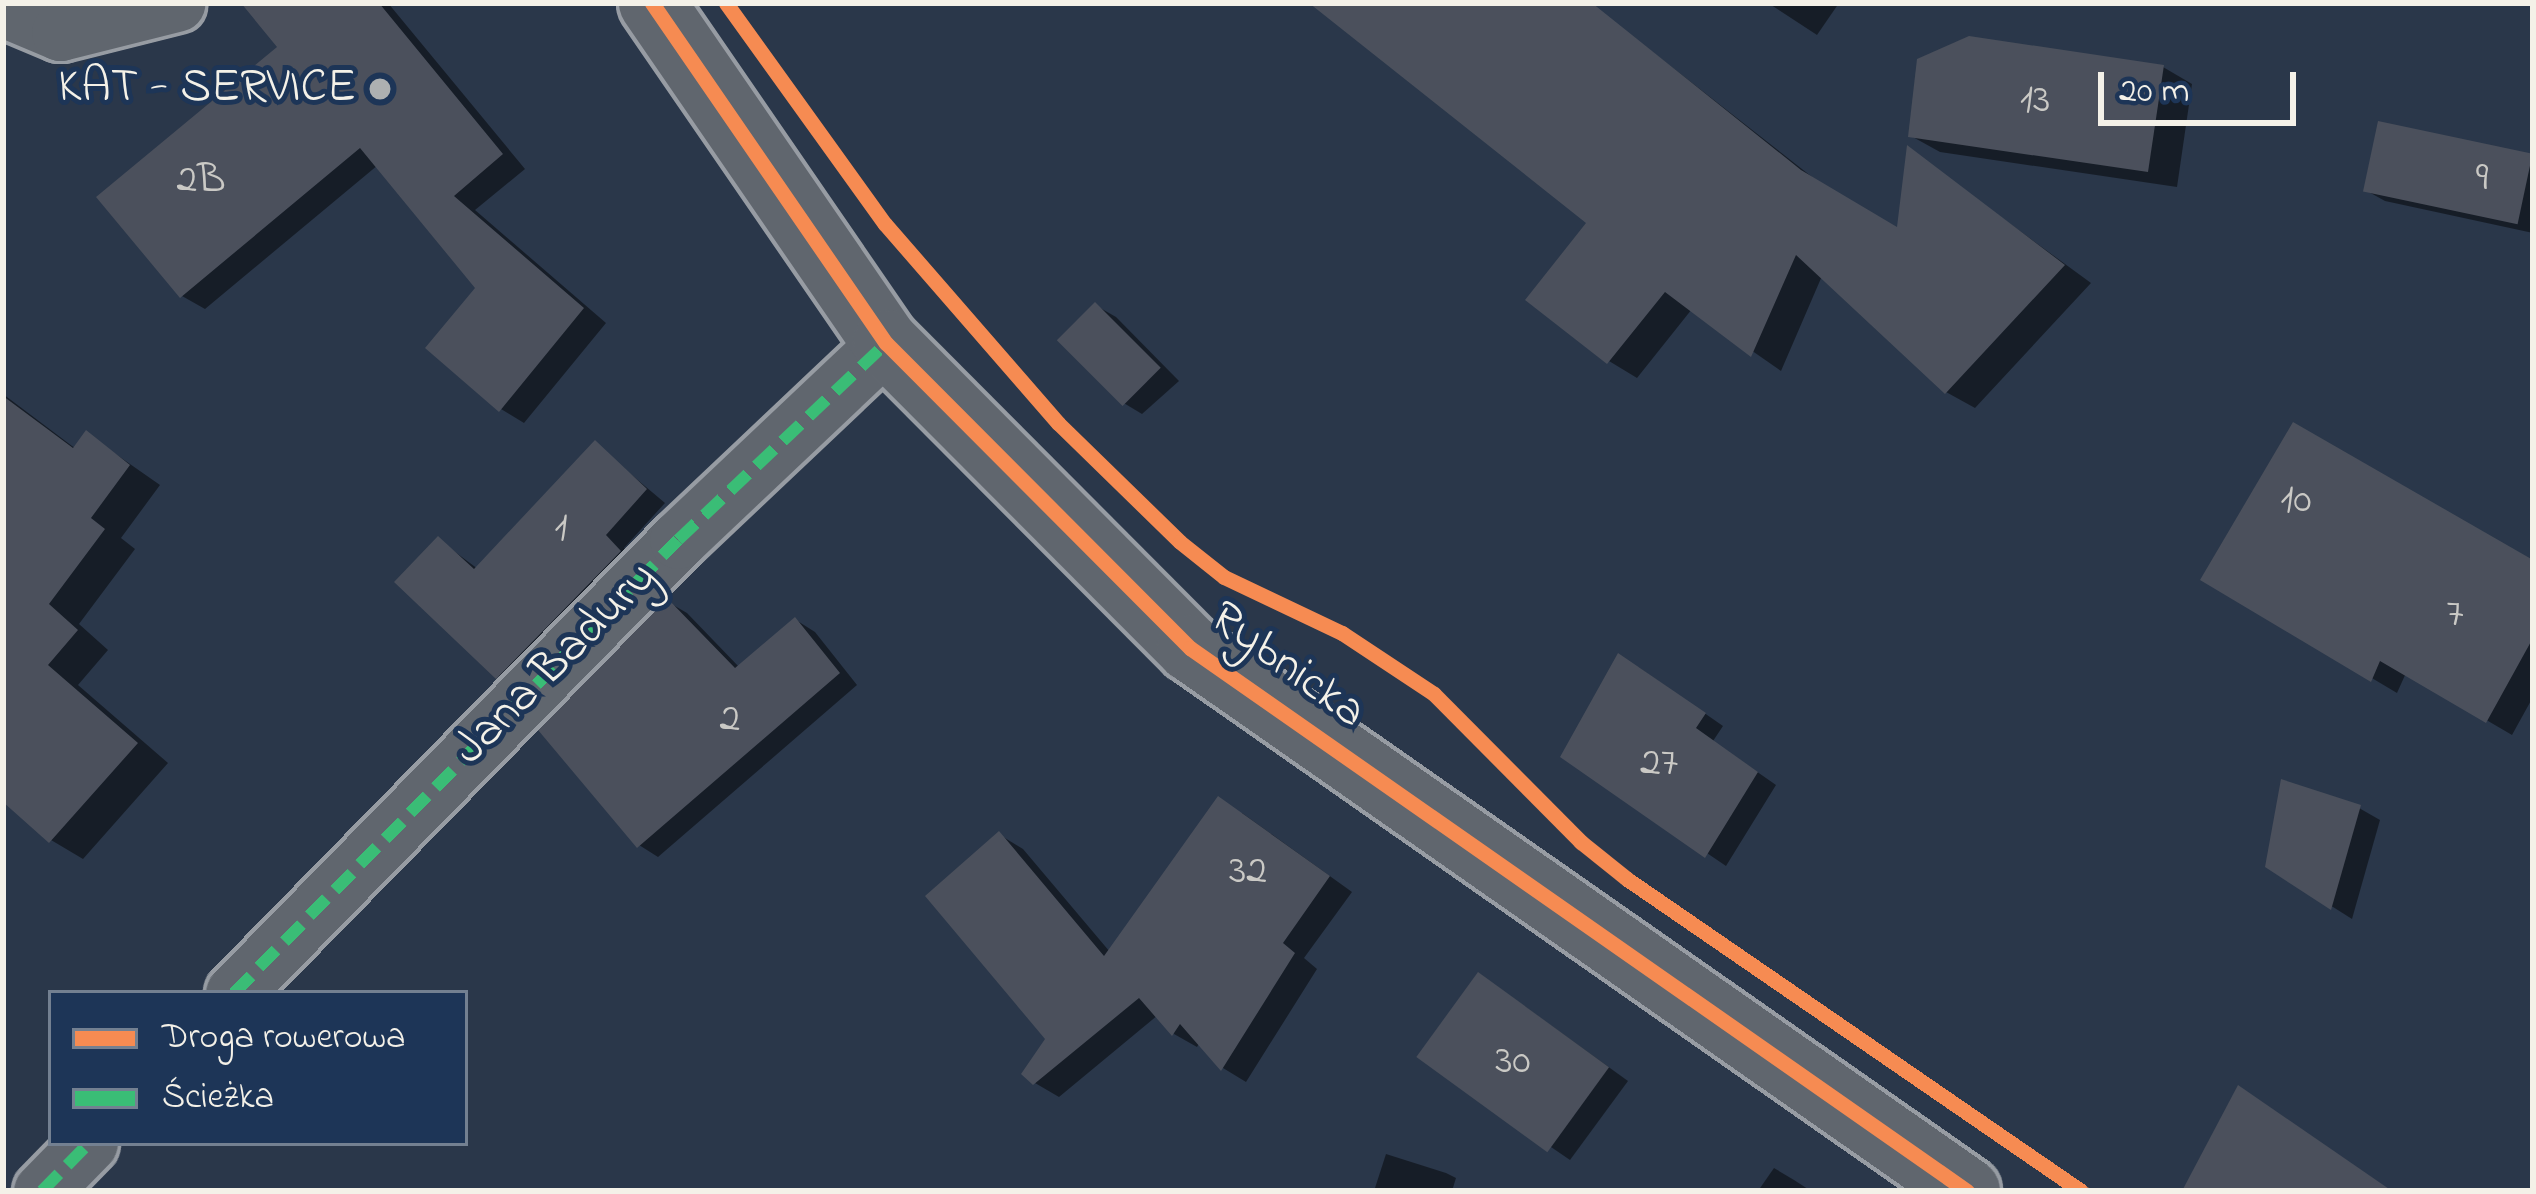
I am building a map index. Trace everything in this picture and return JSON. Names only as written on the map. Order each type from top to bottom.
[{"type":"street","points":[[3,8],[60,32],[176,3]]},
{"type":"street","name":"Rybnicka","points":[[652,3],[886,343],[1190,648],[1967,1191]]},
{"type":"street","name":"Jana Badury","points":[[237,990],[678,540],[886,343]]},
{"type":"street","points":[[42,1191],[85,1146]]},
{"type":"building","points":[[241,3],[379,3],[503,154],[454,196],[584,308],[499,412],[425,348],[475,288],[360,148],[180,298],[96,197],[277,47]]},
{"type":"building","points":[[1309,3],[1592,3],[1801,170],[1897,227],[1907,145],[2065,265],[1945,394],[1796,255],[1751,357],[1665,292],[1607,364],[1525,300],[1586,223]]},
{"type":"building","points":[[1969,36],[2164,65],[2148,172],[1908,137],[1917,59]]},
{"type":"building","points":[[2378,121],[2533,154],[2518,224],[2363,191]]},
{"type":"building","points":[[1095,302],[1161,368],[1123,406],[1057,340]]},
{"type":"building","points":[[3,396],[73,448],[86,430],[130,465],[91,518],[105,529],[49,604],[78,630],[48,665],[138,743],[49,843],[3,802]]},
{"type":"building","points":[[2293,422],[2533,560],[2533,638],[2486,723],[2380,661],[2371,682],[2200,580]]},
{"type":"building","points":[[595,440],[647,489],[606,535],[621,551],[496,679],[394,582],[438,536],[474,569]]},
{"type":"building","points":[[667,598],[735,668],[795,617],[840,673],[637,848],[538,730]]},
{"type":"building","points":[[1618,653],[1706,713],[1696,728],[1758,772],[1705,858],[1560,757]]},
{"type":"building","points":[[2281,779],[2361,805],[2331,910],[2265,867]]},
{"type":"building","points":[[1218,796],[1330,876],[1283,943],[1295,953],[1221,1071],[1180,1024],[1172,1036],[1139,998],[1033,1085],[1021,1074],[1045,1039],[925,896],[999,831],[1104,956]]},
{"type":"building","points":[[1478,972],[1609,1067],[1547,1152],[1416,1057]]},
{"type":"building","points":[[2238,1085],[2392,1191],[2182,1191]]},
{"type":"marked path","points":[[237,990],[678,540],[886,343]]},
{"type":"marked path","points":[[42,1191],[86,1146]]},
{"type":"cycle path","points":[[652,3],[886,343],[1190,648],[1967,1191]]},
{"type":"cycle path","points":[[726,3],[885,224],[1058,423],[1180,542],[1224,577],[1342,633],[1434,694],[1581,842],[1627,879],[2081,1191]]},
{"type":"place","name":"KAT - SERVICE","points":[[380,89]]}]
